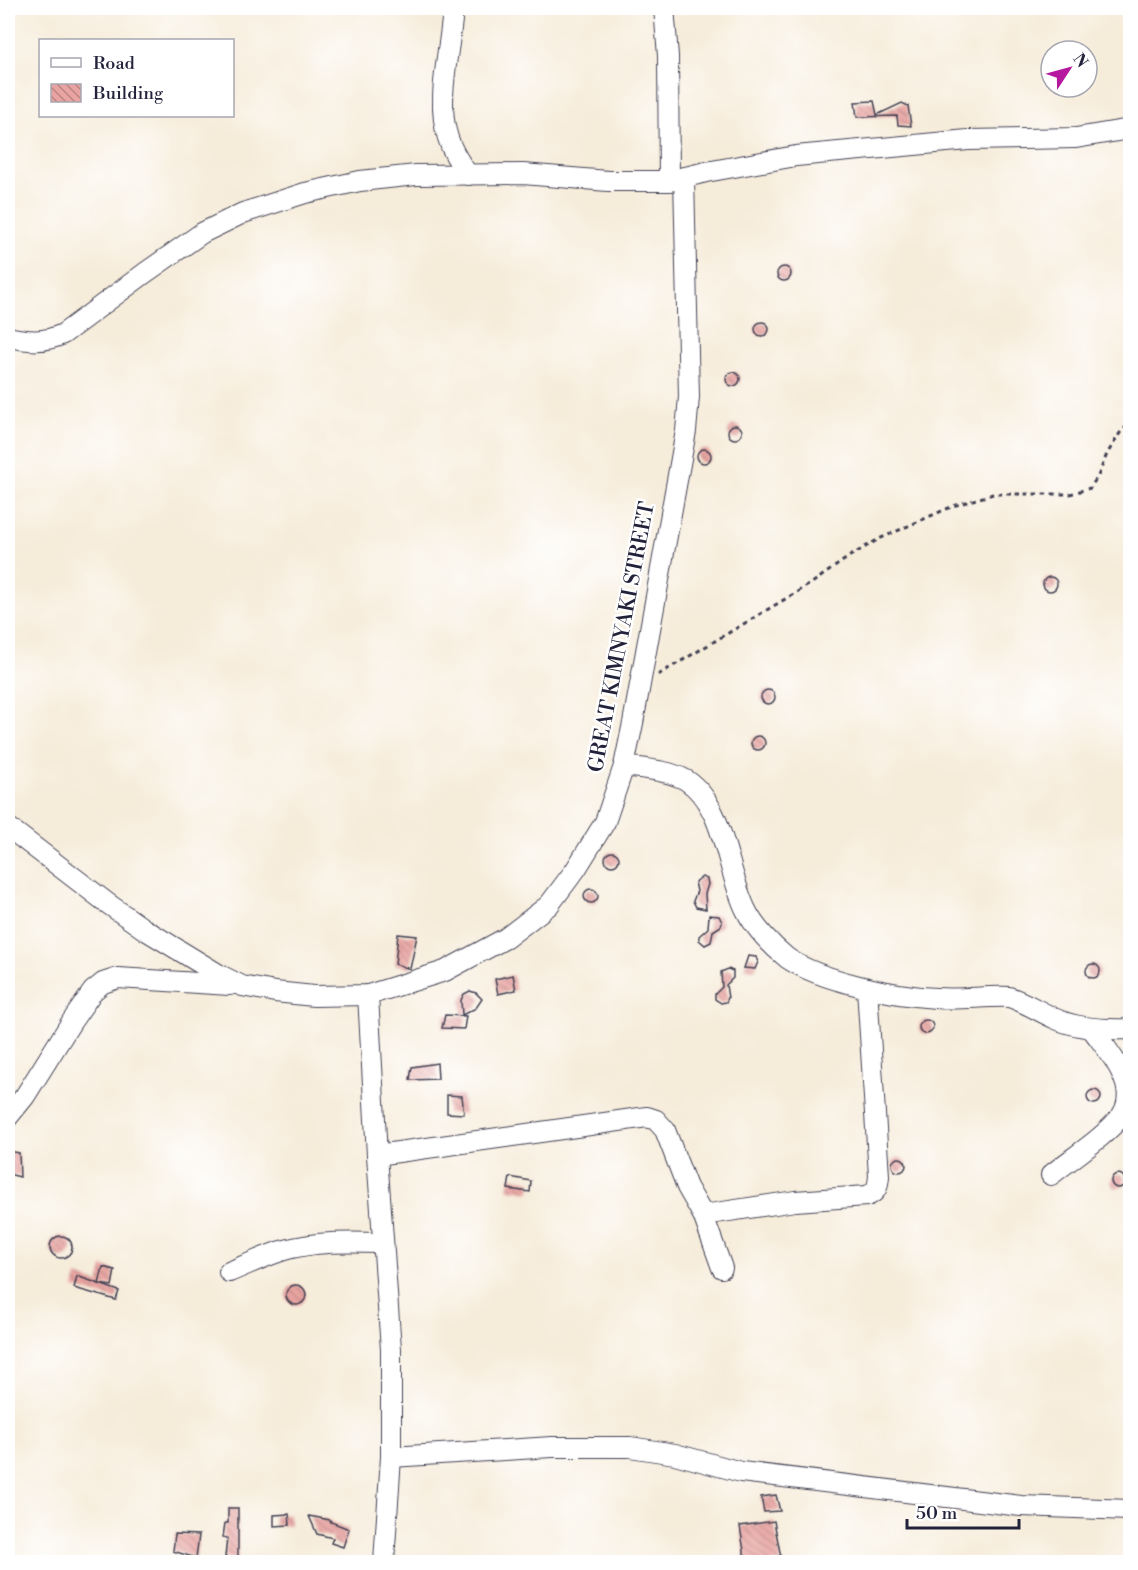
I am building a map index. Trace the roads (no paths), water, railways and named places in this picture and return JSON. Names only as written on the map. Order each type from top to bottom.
[{"type":"street","points":[[453,8],[444,110],[447,136],[455,157],[468,175]]},
{"type":"street","name":"GREAT KIMNYAKI STREET","points":[[8,827],[107,903],[218,975],[242,986],[275,992],[314,996],[368,995],[445,971],[506,938],[549,905],[576,869],[605,822],[624,766],[686,431],[689,397],[677,179],[664,8]]},
{"type":"street","points":[[8,337],[34,342],[63,334],[202,233],[243,213],[305,193],[360,181],[416,176],[523,174],[608,181],[677,179],[796,156],[968,140],[1076,138],[1131,129]]},
{"type":"street","points":[[624,766],[668,773],[685,780],[703,794],[717,820],[726,857],[746,911],[767,939],[788,958],[817,973],[867,987],[937,999],[1009,997],[1059,1021],[1092,1029],[1131,1029]]},
{"type":"street","points":[[8,1117],[25,1096],[93,991],[103,983],[118,978],[242,986]]},
{"type":"street","points":[[703,1215],[795,1201],[867,1196],[874,1193],[878,1187],[879,1176],[867,987]]},
{"type":"street","points":[[368,995],[382,1243],[391,1349],[391,1456],[384,1563]]},
{"type":"street","points":[[1051,1175],[1109,1128],[1123,1113],[1128,1100],[1127,1089],[1118,1066],[1092,1029]]},
{"type":"street","points":[[377,1155],[647,1117],[656,1120],[664,1130],[687,1187],[703,1215],[722,1268]]},
{"type":"street","points":[[230,1272],[273,1254],[301,1247],[324,1243],[382,1243]]},
{"type":"street","points":[[391,1456],[552,1447],[630,1448],[675,1454],[741,1472],[1021,1506],[1131,1510]]}]
